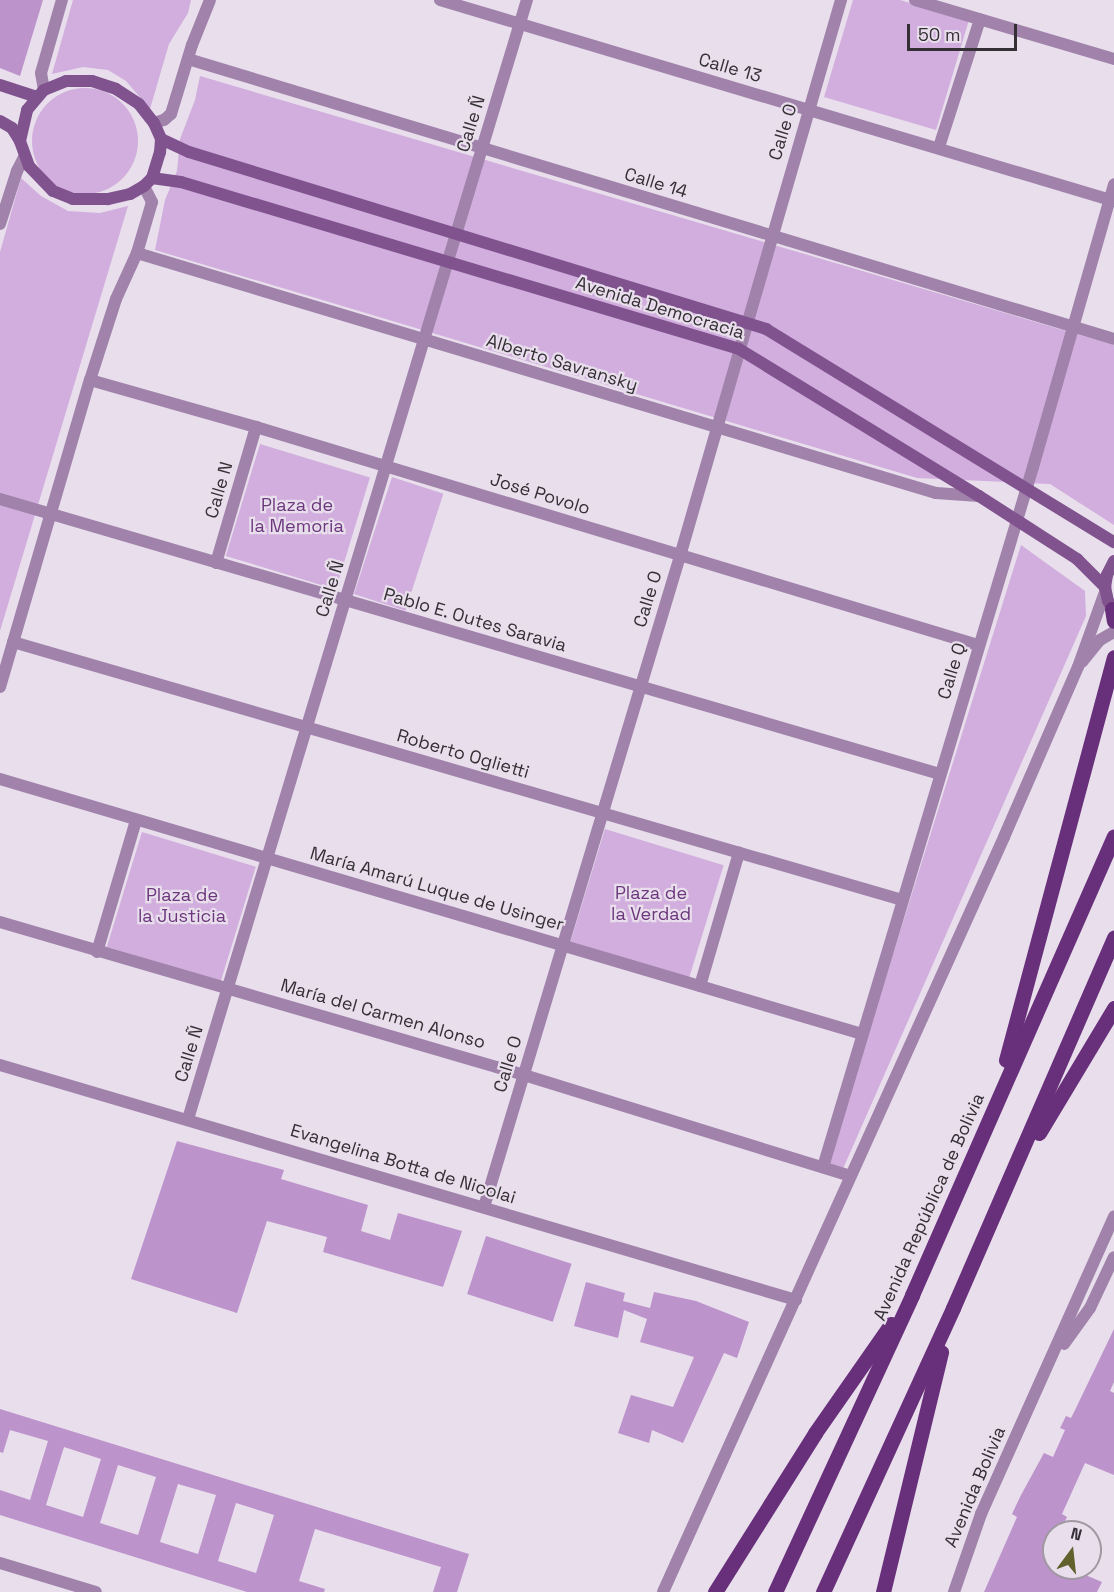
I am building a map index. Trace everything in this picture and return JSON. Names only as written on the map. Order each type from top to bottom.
[{"type":"main road","points":[[0,121],[12,128],[20,141],[24,157],[39,179],[53,191],[73,199],[108,199],[130,194],[148,182],[160,152],[161,139],[154,123],[139,104],[116,89],[92,81],[66,81],[40,94],[23,120],[20,141]]},
{"type":"main road","points":[[0,86],[40,94]]},
{"type":"main road","name":"Avenida Democracia","points":[[161,139],[189,152],[766,329],[1114,542]]},
{"type":"main road","name":"Avenida Democracia","points":[[148,182],[181,182],[740,349],[1077,559],[1105,590]]},
{"type":"main road","points":[[1113,614],[1105,590],[1107,575],[1114,561]]},
{"type":"main road","points":[[984,1131],[1016,1030],[1114,657]]},
{"type":"main road","name":"Avenida República de Bolivia","points":[[775,1592],[912,1295],[1114,836]]},
{"type":"main road","points":[[823,1592],[953,1308],[1114,938]]},
{"type":"main road","points":[[1003,1195],[1082,1057],[1114,1008]]},
{"type":"main road","points":[[715,1592],[832,1407],[912,1295]]},
{"type":"main road","points":[[883,1592],[928,1400],[953,1308]]},
{"type":"street","points":[[40,94],[41,73],[62,0]]},
{"type":"street","points":[[154,123],[164,120],[171,114],[210,0]]},
{"type":"street","name":"Calle 13","points":[[440,0],[1112,200]]},
{"type":"street","name":"Calle Ñ","points":[[189,1119],[527,0]]},
{"type":"street","name":"Calle O","points":[[484,1207],[680,556],[841,0]]},
{"type":"street","points":[[915,0],[1114,59]]},
{"type":"street","points":[[939,147],[980,19]]},
{"type":"street","name":"Calle 14","points":[[188,59],[1114,339]]},
{"type":"street","points":[[1,216],[24,157]]},
{"type":"street","points":[[0,687],[90,380],[116,298],[137,253],[152,202],[148,182]]},
{"type":"street","name":"Calle Q","points":[[823,1167],[978,645],[1017,522],[1071,326],[1112,200],[1114,184]]},
{"type":"street","name":"Alberto Savransky","points":[[137,253],[936,493],[979,496]]},
{"type":"street","name":"José Povolo","points":[[90,380],[387,466],[978,645]]},
{"type":"street","name":"Calle N","points":[[216,563],[256,427]]},
{"type":"street","name":"Pablo E. Outes Saravia","points":[[0,499],[940,774]]},
{"type":"street","points":[[663,1592],[1004,837],[1078,667],[1105,590]]},
{"type":"street","points":[[1078,667],[1100,640],[1114,632]]},
{"type":"street","name":"Roberto Oglietti","points":[[13,642],[902,900]]},
{"type":"street","name":"María Amarú Luque de Usinger","points":[[0,779],[862,1034]]},
{"type":"street","points":[[97,952],[136,820]]},
{"type":"street","points":[[700,986],[740,853]]},
{"type":"street","name":"María del Carmen Alonso","points":[[0,922],[524,1075],[850,1176]]},
{"type":"street","name":"Evangelina Botta de Nicolai","points":[[0,1065],[796,1300]]},
{"type":"street","name":"Avenida Bolivia","points":[[954,1592],[981,1514],[1114,1216]]},
{"type":"street","name":"Avenida Bolivia","points":[[1034,1397],[1064,1344],[1090,1308],[1114,1257]]},
{"type":"street","points":[[0,1563],[96,1592]]},
{"type":"green space","points":[[73,0],[191,0],[188,13],[169,44],[150,109],[126,81],[108,70],[83,67],[52,74]]},
{"type":"green space","points":[[853,0],[900,0],[969,20],[936,130],[824,97]]},
{"type":"green space","points":[[200,76],[1114,345],[1114,525],[1050,484],[917,478],[155,250],[165,200],[177,171],[180,139],[195,100]]},
{"type":"green space","points":[[85,88],[105,92],[122,104],[134,121],[138,141],[134,161],[122,178],[105,190],[85,194],[65,190],[48,178],[36,161],[32,141],[36,121],[48,104],[65,92]]},
{"type":"green space","points":[[21,178],[41,196],[68,211],[100,213],[128,206],[0,631],[0,252]]},
{"type":"green space","name":"Plaza de la Memoria","points":[[260,444],[370,478],[336,590],[226,556]]},
{"type":"green space","points":[[392,477],[443,494],[405,611],[354,594]]},
{"type":"green space","points":[[1021,545],[1085,591],[1086,616],[842,1171],[827,1165]]},
{"type":"green space","name":"Plaza de la Verdad","points":[[605,829],[724,865],[689,978],[571,942]]},
{"type":"green space","name":"Plaza de la Justicia","points":[[142,832],[256,867],[221,982],[107,947]]},
{"type":"building","points":[[0,0],[43,0],[20,76],[0,68]]},
{"type":"building","points":[[177,1141],[284,1170],[281,1179],[368,1205],[361,1231],[390,1240],[398,1213],[462,1231],[443,1287],[323,1252],[327,1237],[267,1221],[237,1313],[131,1279]]},
{"type":"building","points":[[486,1236],[572,1264],[553,1322],[467,1294]]},
{"type":"building","points":[[586,1282],[625,1293],[623,1301],[650,1308],[654,1292],[696,1301],[749,1322],[737,1358],[724,1353],[683,1443],[652,1430],[649,1443],[618,1433],[631,1395],[673,1407],[694,1357],[640,1342],[647,1319],[624,1310],[618,1338],[574,1326]]},
{"type":"building","points":[[1114,1329],[1114,1382],[1110,1391],[1114,1393],[1114,1475],[1085,1463],[1062,1514],[1067,1517],[1066,1520],[1042,1520],[1042,1580],[1097,1580],[1102,1582],[1097,1592],[984,1592],[1017,1517],[1012,1514],[1021,1495],[1044,1453],[1053,1457],[1065,1430],[1060,1428],[1066,1416],[1071,1418]]},
{"type":"building","points":[[0,1409],[469,1554],[457,1592],[433,1592],[441,1567],[315,1529],[299,1581],[325,1589],[324,1592],[247,1592],[0,1515],[0,1490],[30,1500],[48,1441],[10,1430],[3,1453],[0,1452]],"holes":[[[64,1447],[101,1459],[83,1517],[46,1505]],[[118,1465],[156,1477],[138,1535],[100,1523]],[[178,1484],[216,1495],[198,1554],[160,1542]],[[236,1503],[274,1515],[256,1573],[218,1561]]]}]
